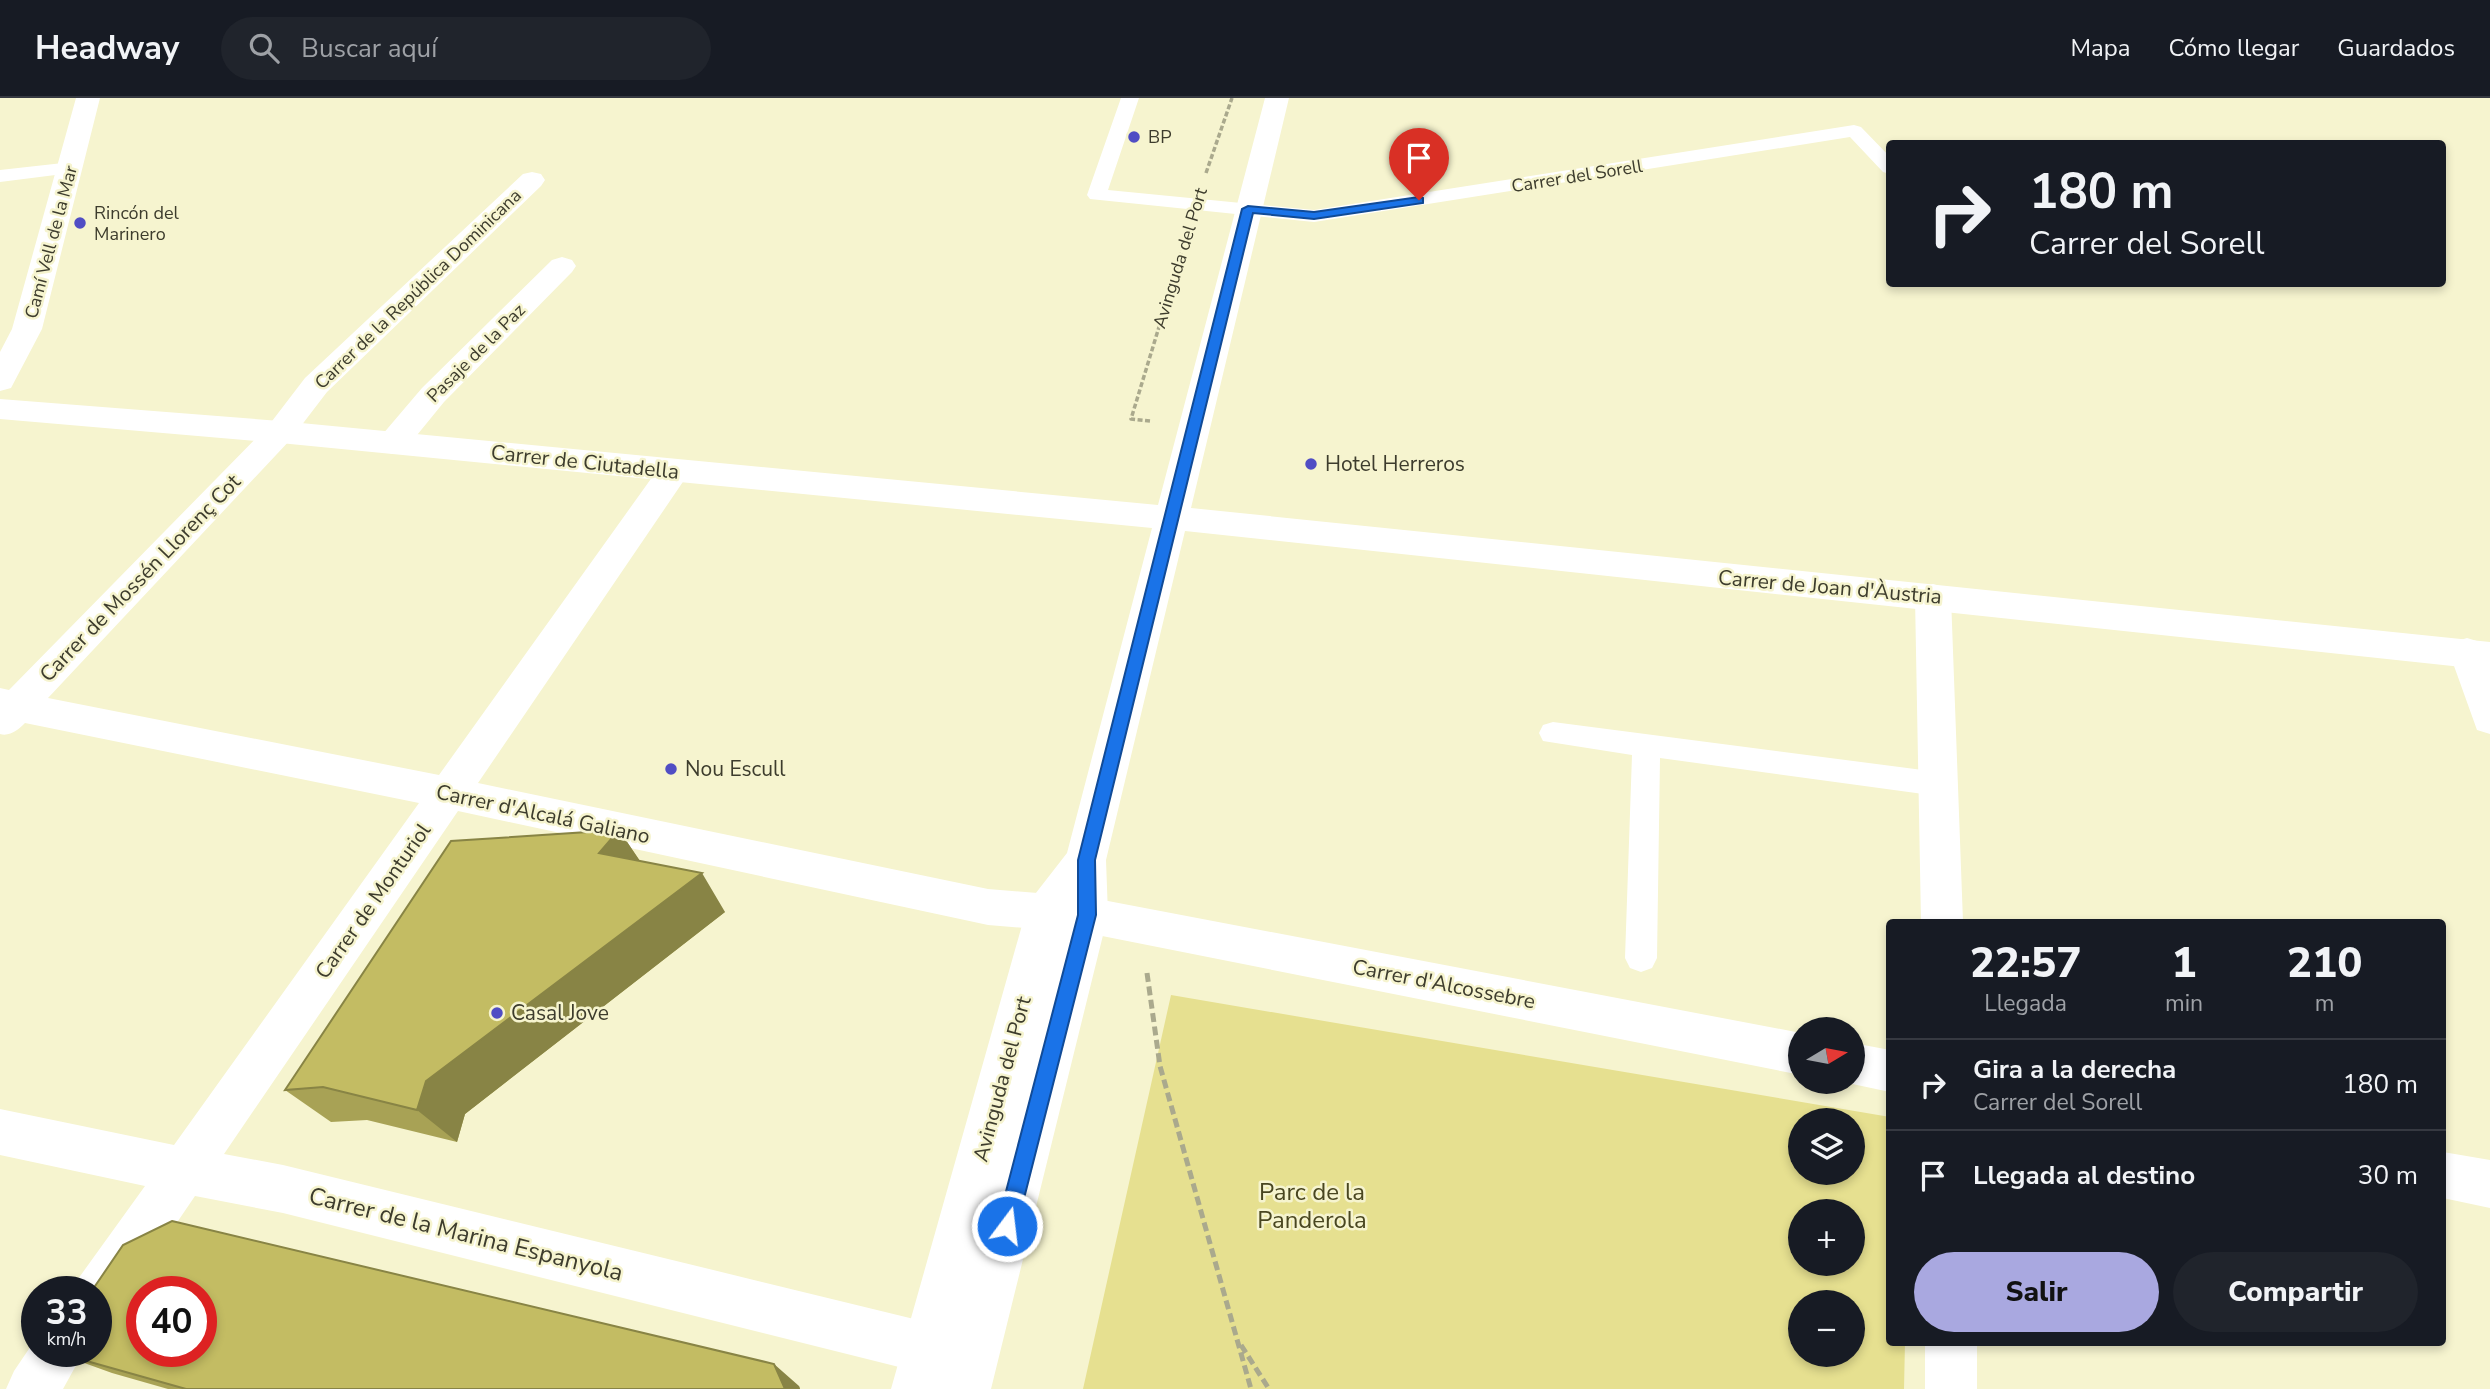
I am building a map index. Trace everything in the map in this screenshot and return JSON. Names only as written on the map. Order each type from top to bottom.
[{"type":"street","name":"Camí Vell de la Mar","points":[[0,381],[27,329],[72,167],[88,98]]},
{"type":"street","name":"Avinguda del Port","points":[[946,1371],[1067,913],[1086,860],[1277,98]]},
{"type":"street","name":"Carrer de la República Dominicana","points":[[280,432],[316,385],[532,180]]},
{"type":"street","name":"Pasaje de la Paz","points":[[393,443],[433,395],[562,267]]},
{"type":"street","name":"Carrer de Ciutadella","points":[[0,409],[280,432],[1170,518]]},
{"type":"street","name":"Carrer de Mossén Llorenç Cot","points":[[6,711],[280,432]]},
{"type":"street","name":"Carrer de Monturiol","points":[[111,1276],[675,471]]},
{"type":"street","name":"Carrer de Joan d'Àustria","points":[[1170,518],[1833,589],[2479,654]]},
{"type":"street","points":[[1933,597],[1942,919]]},
{"type":"street","points":[[2479,654],[2490,719]]},
{"type":"street","name":"Carrer d'Alcalá Galiano","points":[[6,711],[448,794],[988,907],[1067,913]]},
{"type":"street","name":"Avinguda del Port","points":[[946,1371],[1076,961],[1067,913]]},
{"type":"street","name":"Carrer d'Alcossebre","points":[[1067,913],[1788,1052]]},
{"type":"street","points":[[1866,1066],[1886,1070]]},
{"type":"street","name":"Carrer de la Marina Espanyola","points":[[0,1132],[284,1189],[946,1371]]},
{"type":"street","points":[[2446,1176],[2490,1184]]},
{"type":"street","points":[[1951,1346],[1951,1389]]},
{"type":"street","points":[[32,1389],[47,1367]]},
{"type":"lane","points":[[1130,98],[1097,195],[1248,209]]},
{"type":"lane","name":"Carrer del Sorell","points":[[1248,209],[1314,216],[1603,173],[1854,131],[1886,163]]},
{"type":"lane","points":[[0,176],[72,167]]},
{"type":"lane","points":[[1553,733],[1938,784]]},
{"type":"lane","points":[[1641,958],[1646,745]]},
{"type":"path","name":"Avinguda del Port","points":[[1131,419],[1196,205],[1232,98]]},
{"type":"path","points":[[1076,961],[1147,971],[1160,1066],[1251,1389]]},
{"type":"path","points":[[1237,1338],[1269,1389]]},
{"type":"green space","name":"Parc de la Panderola","points":[[1171,995],[1837,1108],[1788,1108],[1788,1185],[1865,1185],[1865,1113],[1886,1116],[1886,1346],[1905,1346],[1904,1389],[1083,1389]]},
{"type":"building","points":[[619,830],[599,853],[702,873],[426,1081],[417,1110],[323,1087],[285,1090],[451,841]]},
{"type":"building","points":[[172,1221],[774,1364],[785,1389],[186,1389],[108,1367],[112,1367],[112,1276],[102,1276],[123,1245]]},
{"type":"place","name":"BP","points":[[1134,137]]},
{"type":"place","name":"Rincón del Marinero","points":[[80,223]]},
{"type":"place","name":"Hotel Herreros","points":[[1311,464]]},
{"type":"place","name":"Nou Escull","points":[[671,769]]},
{"type":"place","name":"Casal Jove","points":[[497,1013]]},
{"type":"route","points":[[1007,1226],[1087,915],[1086,860],[1248,209],[1314,216],[1419,200]]}]
